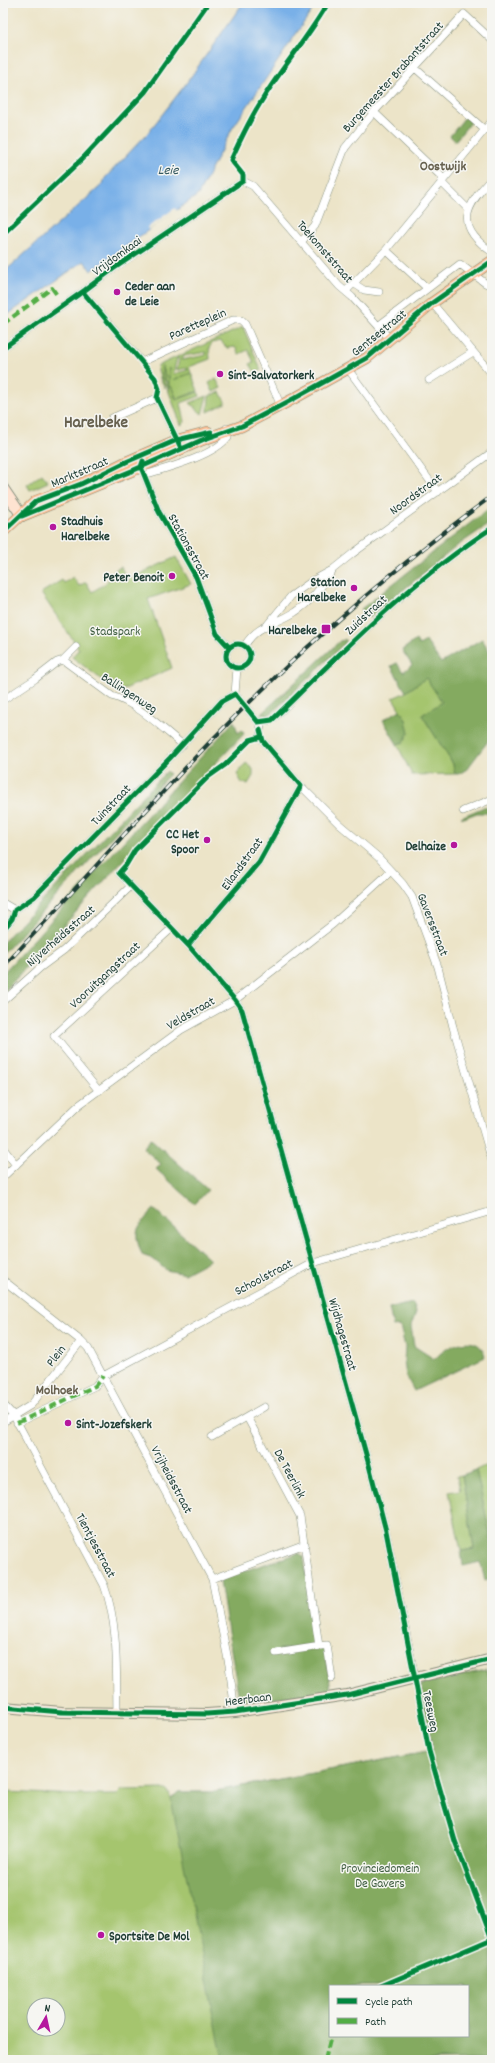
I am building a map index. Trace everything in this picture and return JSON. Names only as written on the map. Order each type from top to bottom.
[{"type":"main road","name":"Gentsestraat","points":[[149,453],[250,422],[348,369],[367,358],[405,324],[432,303],[492,261]]},
{"type":"main road","name":"Gentsestraat","points":[[143,471],[179,445]]},
{"type":"main road","name":"Marktstraat","points":[[3,532],[22,516],[36,501],[81,484],[126,462],[149,453]]},
{"type":"main road","name":"Marktstraat","points":[[22,516],[143,471]]},
{"type":"street","name":"Burgemeester Brabantstraat","points":[[302,241],[315,226],[345,148],[374,112],[464,14],[492,40]]},
{"type":"street","points":[[415,68],[485,130]]},
{"type":"street","points":[[374,112],[443,180],[468,209]]},
{"type":"street","points":[[346,291],[386,250],[492,122]]},
{"type":"street","points":[[492,178],[476,195],[468,209],[469,228],[481,244],[492,252]]},
{"type":"street","name":"Toekomststraat","points":[[243,182],[250,183],[253,186],[390,339]]},
{"type":"street","name":"Vrijdomkaai","points":[[3,348],[113,269],[243,182]]},
{"type":"street","points":[[386,250],[427,288]]},
{"type":"street","points":[[378,326],[460,264],[472,274],[492,286]]},
{"type":"street","points":[[353,284],[364,290],[379,292]]},
{"type":"street","name":"Paretteplein","points":[[82,292],[142,362],[233,320],[240,319],[245,324],[281,406]]},
{"type":"street","points":[[432,303],[492,374]]},
{"type":"street","points":[[429,380],[473,352]]},
{"type":"street","points":[[348,369],[438,492]]},
{"type":"street","points":[[112,418],[158,398],[179,445]]},
{"type":"street","points":[[149,453],[142,461],[143,471],[197,457],[222,443],[228,437],[227,430]]},
{"type":"street","name":"Noordstraat","points":[[332,570],[492,452]]},
{"type":"street","name":"Stationsstraat","points":[[143,471],[159,512],[196,577],[217,634],[229,647]]},
{"type":"street","points":[[4,492],[22,516]]},
{"type":"street","name":"Zuidstraat","points":[[261,723],[272,720],[397,600],[444,562],[492,528]]},
{"type":"street","points":[[245,645],[253,634],[268,624],[299,610],[318,592],[332,570]]},
{"type":"street","points":[[268,624],[291,596],[312,581],[332,570]]},
{"type":"street","points":[[235,643],[245,645],[250,651],[250,660],[245,666],[237,668],[232,666],[227,660],[226,653],[229,647],[235,643]]},
{"type":"street","points":[[3,700],[35,680],[57,662],[63,660],[76,647]]},
{"type":"street","name":"Ballingenweg","points":[[63,660],[112,696],[122,699],[147,716],[183,745]]},
{"type":"street","points":[[237,668],[235,694],[256,721],[261,723]]},
{"type":"street","name":"Tuinstraat","points":[[3,930],[12,919],[15,910],[34,897],[183,745],[222,701],[235,694]]},
{"type":"street","name":"Gaversstraat","points":[[261,723],[260,734],[263,741],[301,786],[391,871],[412,897],[438,968],[453,1027],[492,1162]]},
{"type":"street","name":"Eilandstraat","points":[[188,945],[259,862],[301,786]]},
{"type":"street","points":[[463,812],[491,801]]},
{"type":"street","name":"Veldstraat","points":[[3,1177],[79,1106],[181,1030],[235,1000],[333,924],[391,871]]},
{"type":"street","points":[[119,873],[171,929],[188,945],[235,1000]]},
{"type":"street","name":"Nijverheidsstraat","points":[[3,1001],[41,967],[64,950],[131,886]]},
{"type":"street","points":[[3,903],[15,910]]},
{"type":"street","name":"Vooruitgangstraat","points":[[99,1091],[54,1036],[171,929]]},
{"type":"street","name":"Wijdhagestraat","points":[[235,1000],[242,1010],[369,1465],[386,1531],[415,1678]]},
{"type":"street","points":[[3,1148],[16,1165]]},
{"type":"street","name":"Schoolstraat","points":[[103,1376],[313,1263],[492,1211]]},
{"type":"street","name":"Vrijheidsstraat","points":[[3,1280],[82,1341],[88,1348],[212,1579],[229,1665],[236,1712]]},
{"type":"street","name":"Plein","points":[[16,1419],[31,1405],[82,1341]]},
{"type":"street","points":[[3,1422],[16,1419],[95,1386],[103,1376]]},
{"type":"street","name":"Tientjesstraat","points":[[3,1404],[16,1419],[92,1561],[104,1585],[112,1606],[115,1632],[117,1713]]},
{"type":"street","points":[[212,1437],[264,1408]]},
{"type":"street","name":"De Teerlink","points":[[247,1417],[298,1511],[305,1544],[319,1646]]},
{"type":"street","points":[[212,1579],[305,1544]]},
{"type":"street","points":[[276,1653],[327,1645],[332,1678]]},
{"type":"street","name":"Heerbaan","points":[[3,1707],[45,1712],[208,1714],[236,1712],[347,1695],[492,1659]]},
{"type":"street","name":"Teesweg","points":[[415,1678],[429,1748]]},
{"type":"green space","points":[[465,117],[471,122],[455,141],[450,136]]},
{"type":"green space","points":[[243,327],[261,370],[255,372],[250,364],[254,362],[248,350],[239,354],[235,347],[227,348],[220,341],[212,343],[209,348],[210,359],[189,367],[198,391],[177,399],[171,386],[176,400],[198,392],[200,396],[181,403],[185,422],[181,425],[169,392],[169,368],[168,392],[164,370],[165,388],[162,382],[162,366],[161,382],[157,366]],"holes":[[[206,352],[206,355],[182,360],[184,356]],[[177,358],[179,359],[177,370],[187,368],[188,370],[173,374]]]},
{"type":"green space","points":[[216,379],[221,388],[213,392],[209,383]]},
{"type":"green space","points":[[220,392],[226,403],[208,412],[209,396]]},
{"type":"green space","points":[[207,396],[202,414],[190,403]]},
{"type":"green space","points":[[42,474],[48,482],[30,490],[27,485]]},
{"type":"green space","points":[[492,506],[492,522],[457,546],[369,618],[361,609]]},
{"type":"green space","name":"Stadspark","points":[[176,557],[191,584],[148,599],[172,668],[118,692],[72,657],[79,649],[41,593],[62,580],[64,583],[73,577],[79,586],[86,582],[92,592],[106,583],[115,570],[121,567],[127,580]]},
{"type":"green space","points":[[345,639],[347,641],[274,711],[267,716],[261,714],[341,640],[342,641]]},
{"type":"green space","points":[[482,639],[492,655],[492,736],[467,769],[459,774],[455,774],[453,764],[422,715],[442,702],[426,678],[406,692],[391,666],[397,663],[403,672],[412,665],[402,650],[416,640],[419,645],[426,641],[441,663]]},
{"type":"green space","points":[[426,678],[443,702],[422,715],[453,764],[455,774],[412,775],[397,744],[404,742],[406,720],[393,698],[406,692]]},
{"type":"green space","points":[[400,710],[406,720],[409,732],[404,742],[397,744],[383,720]]},
{"type":"green space","points":[[234,721],[238,733],[242,730],[244,734],[142,839],[3,993],[3,973]]},
{"type":"green space","points":[[246,763],[253,769],[253,776],[248,784],[242,783],[237,774]]},
{"type":"green space","points":[[167,771],[170,774],[3,954],[3,942]]},
{"type":"green space","points":[[484,807],[492,810],[492,821],[487,813],[477,813],[464,818],[461,817]]},
{"type":"green space","points":[[151,1139],[208,1190],[195,1204],[156,1169],[161,1164],[143,1148]]},
{"type":"green space","points":[[154,1209],[210,1260],[184,1274],[166,1270],[153,1259],[142,1255],[137,1240],[138,1229]]},
{"type":"green space","points":[[413,1303],[416,1312],[411,1326],[414,1346],[434,1359],[446,1349],[460,1343],[473,1343],[478,1345],[485,1357],[414,1391],[406,1376],[404,1361],[405,1347],[400,1326],[393,1327],[389,1308]]},
{"type":"green space","points":[[491,1463],[492,1468],[492,1543],[476,1470]]},
{"type":"green space","points":[[476,1470],[492,1543],[492,1578],[485,1580],[480,1562],[463,1566],[461,1551],[474,1549],[462,1475]]},
{"type":"green space","points":[[462,1475],[474,1549],[461,1551],[449,1492],[460,1490],[457,1476]]},
{"type":"green space","points":[[299,1553],[304,1557],[315,1641],[312,1645],[275,1650],[325,1649],[331,1691],[244,1703],[239,1699],[220,1582],[222,1578]]},
{"type":"green space","name":"Provinciedomein De Gavers","points":[[486,1670],[492,1691],[492,2060],[3,2060],[3,1792],[117,1795],[122,1790],[163,1789],[168,1791],[171,1799],[178,1792],[210,1792],[432,1751],[422,1684]]},
{"type":"green space","name":"Provinciedomein De Gavers","points":[[486,1670],[492,1691],[492,2060],[223,2060],[171,1799],[178,1792],[210,1792],[432,1751],[419,1687],[422,1684]]},
{"type":"water","name":"Leie","points":[[243,3],[317,3],[232,129],[198,195],[91,271],[84,261],[3,318],[3,273],[103,184],[105,178],[147,134],[185,85]]},
{"type":"pier","points":[[175,208],[177,211],[149,230],[147,228]]},
{"type":"railway","points":[[3,967],[209,743],[276,677],[381,583],[417,553],[492,496]]},
{"type":"marked path","points":[[3,324],[52,288],[57,295]]},
{"type":"marked path","points":[[17,1423],[95,1386],[103,1376]]},
{"type":"marked path","points":[[325,2060],[331,2037]]},
{"type":"cycle path","points":[[3,234],[85,156],[145,92],[208,3]]},
{"type":"cycle path","points":[[3,348],[113,269],[243,181],[243,175],[231,160],[250,120],[328,3]]},
{"type":"cycle path","points":[[22,516],[202,440],[242,426],[295,398],[367,358],[432,303],[492,261]]},
{"type":"cycle path","points":[[83,292],[155,378],[159,389],[157,398],[180,446]]},
{"type":"cycle path","points":[[3,532],[36,501],[81,484],[126,462],[177,440],[211,432]]},
{"type":"cycle path","points":[[143,461],[141,467],[159,512],[196,577],[217,634],[229,647]]},
{"type":"cycle path","points":[[235,694],[258,722],[272,720],[350,644],[404,595],[432,571],[492,528]]},
{"type":"cycle path","points":[[238,644],[247,647],[250,656],[247,665],[238,668],[229,665],[226,656],[229,647],[238,644]]},
{"type":"cycle path","points":[[3,930],[12,919],[15,910],[34,897],[170,758],[222,701],[235,694]]},
{"type":"cycle path","points":[[188,945],[259,862],[301,786],[263,741],[260,730]]},
{"type":"cycle path","points":[[261,737],[250,740],[225,765],[208,777],[135,850],[119,873],[188,945],[242,1010],[386,1531],[429,1751],[455,1841],[492,1939]]},
{"type":"cycle path","points":[[3,1707],[62,1712],[207,1714],[235,1712],[347,1695],[492,1659]]},
{"type":"cycle path","points":[[383,1985],[492,1939]]},
{"type":"place","name":"Ceder aan de Leie","points":[[117,292]]},
{"type":"place","name":"Sint-Salvatorkerk","points":[[220,374]]},
{"type":"place","name":"Stadhuis Harelbeke","points":[[53,527]]},
{"type":"place","name":"Peter Benoit","points":[[172,576]]},
{"type":"place","name":"Station Harelbeke","points":[[354,588]]},
{"type":"place","name":"Harelbeke","points":[[326,629]]},
{"type":"place","name":"CC Het Spoor","points":[[207,840]]},
{"type":"place","name":"Delhaize","points":[[454,845]]},
{"type":"place","name":"Sint-Jozefskerk","points":[[68,1423]]},
{"type":"place","name":"Sportsite De Mol","points":[[101,1935]]},
{"type":"district","name":"Oostwijk","points":[[443,165]]},
{"type":"district","name":"Harelbeke","points":[[96,421]]},
{"type":"district","name":"Molhoek","points":[[57,1389]]}]
